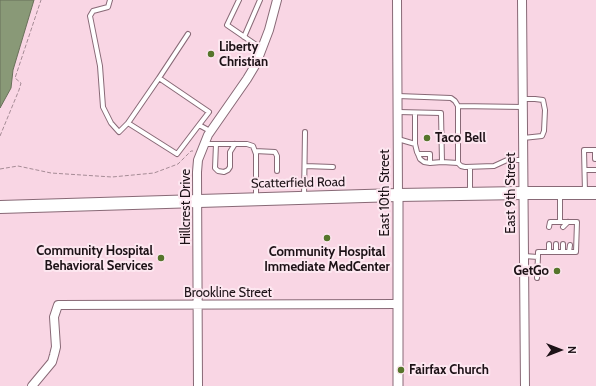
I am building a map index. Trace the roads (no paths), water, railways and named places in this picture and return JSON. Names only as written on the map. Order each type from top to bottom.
[{"type":"main road","name":"Scatterfield Road","points":[[0,207],[256,198],[523,192],[591,193]]},
{"type":"street","name":"Hillcrest Drive","points":[[198,386],[197,172],[202,147],[210,132],[248,79],[269,30],[277,0]]},
{"type":"street","name":"East 10th Street","points":[[397,0],[398,386]]},
{"type":"street","name":"East 9th Street","points":[[522,0],[525,386]]},
{"type":"street","name":"Brookline Street","points":[[32,386],[52,362],[56,347],[54,317],[58,305],[398,304]]},
{"type":"lane","points":[[110,0],[108,7],[93,11],[90,16],[100,66],[103,107],[111,123],[119,132],[128,123],[188,34]]},
{"type":"lane","points":[[239,0],[227,24],[262,49]]},
{"type":"lane","points":[[244,37],[260,0]]},
{"type":"lane","points":[[128,123],[177,154],[209,112],[159,78]]},
{"type":"lane","points":[[398,96],[451,98],[455,101],[458,106],[458,163]]},
{"type":"lane","points":[[523,99],[535,98],[542,100],[545,110],[544,131],[542,136],[523,138]]},
{"type":"lane","points":[[458,106],[523,108]]},
{"type":"lane","points":[[398,112],[441,113],[442,162]]},
{"type":"lane","points":[[415,113],[415,144],[420,159],[424,162],[458,163],[461,166],[470,167],[494,166],[507,160],[523,160]]},
{"type":"lane","points":[[199,125],[210,132]]},
{"type":"lane","points":[[304,197],[305,132]]},
{"type":"lane","points":[[398,139],[415,144]]},
{"type":"lane","points":[[202,147],[216,144],[250,144],[255,151],[256,198]]},
{"type":"lane","points":[[216,144],[215,168],[218,171],[224,172],[230,167],[230,152],[235,144]]},
{"type":"lane","points":[[591,193],[585,170],[584,150],[595,150],[595,159]]},
{"type":"lane","points":[[255,151],[276,152],[277,171]]},
{"type":"lane","points":[[418,154],[430,154],[430,163]]},
{"type":"lane","points":[[305,166],[333,167]]},
{"type":"lane","points":[[470,167],[470,193]]},
{"type":"lane","points":[[585,170],[595,169]]},
{"type":"lane","points":[[556,228],[560,222],[560,193]]},
{"type":"lane","points":[[537,278],[538,252],[576,252],[577,222],[550,222],[549,227]]},
{"type":"lane","points":[[563,227],[568,222]]},
{"type":"lane","points":[[568,222],[570,228]]},
{"type":"lane","points":[[549,244],[549,252]]},
{"type":"lane","points":[[556,244],[556,252]]},
{"type":"lane","points":[[563,244],[563,252]]},
{"type":"lane","points":[[569,252],[570,245]]},
{"type":"lane","points":[[524,256],[538,257]]},
{"type":"place","name":"Liberty Christian","points":[[211,54]]},
{"type":"place","name":"Taco Bell","points":[[427,138]]},
{"type":"place","name":"Community Hospital Immediate MedCenter","points":[[327,238]]},
{"type":"place","name":"Community Hospital Behavioral Services","points":[[161,258]]},
{"type":"place","name":"GetGo","points":[[557,271]]},
{"type":"place","name":"Fairfax Church","points":[[401,370]]}]
